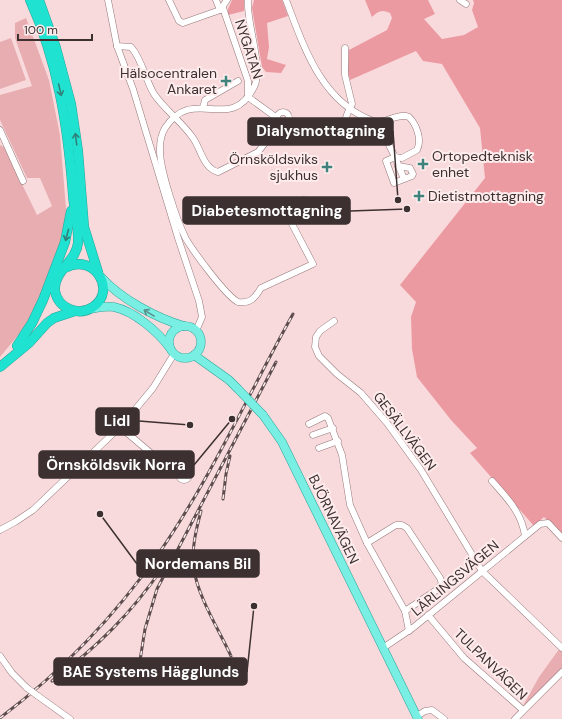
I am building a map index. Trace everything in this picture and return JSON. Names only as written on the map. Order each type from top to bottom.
[{"type":"highway","points":[[1,366],[42,317],[55,289],[59,275],[75,254],[78,242],[70,152],[63,106],[49,50],[30,0]]},
{"type":"highway","points":[[1,366],[29,343],[47,323],[54,318],[75,311],[89,309],[97,304],[102,296],[103,287],[84,227],[78,151],[71,104],[56,48],[39,0]]},
{"type":"highway","points":[[17,346],[44,300],[66,237],[73,196]]},
{"type":"highway","points":[[65,268],[73,264],[83,264],[92,267],[100,276]]},
{"type":"highway","points":[[55,289],[57,298],[63,305],[75,311]]},
{"type":"main road","points":[[89,309],[108,307],[122,310],[155,330],[172,351],[183,358],[194,356],[200,345],[200,337],[196,331],[149,313],[112,288],[100,276]]},
{"type":"main road","points":[[172,351],[169,340],[172,333],[178,328],[185,326]]},
{"type":"main road","name":"BJÖRNAVÄGEN","points":[[194,356],[229,380],[263,415],[282,442],[417,718]]},
{"type":"street","points":[[108,0],[117,46],[133,89],[199,301],[202,314],[196,331]]},
{"type":"street","points":[[169,0],[178,21],[181,22],[221,9],[227,0]]},
{"type":"street","name":"NYGATAN","points":[[216,0],[221,9],[248,81],[248,97]]},
{"type":"street","points":[[248,0],[248,15],[257,75],[255,85],[243,103],[229,109],[221,110],[190,108],[176,117],[166,127],[161,136],[161,160],[186,239],[232,298],[243,302],[251,300],[256,296],[261,288],[313,264],[291,222],[304,216]]},
{"type":"street","points":[[286,0],[306,52],[319,75],[334,95],[362,116],[378,123],[406,116],[414,124],[419,138],[418,148],[414,153],[402,158],[395,157],[386,161],[394,183],[412,176],[412,170],[408,167],[398,166]]},
{"type":"street","points":[[460,0],[466,4]]},
{"type":"street","points":[[117,46],[131,47],[136,52],[146,79],[155,95],[193,137],[207,166],[216,172],[258,152],[265,143],[277,118],[248,97]]},
{"type":"street","points":[[345,48],[345,75],[352,104],[345,120],[348,129],[353,133]]},
{"type":"street","points":[[203,108],[205,100],[238,81]]},
{"type":"street","points":[[378,123],[404,179]]},
{"type":"street","points":[[0,130],[23,180]]},
{"type":"street","points":[[187,263],[200,258]]},
{"type":"street","name":"GESÄLLVÄGEN","points":[[334,320],[320,331],[316,337],[315,345],[317,353],[337,374],[361,393],[391,429],[421,470],[482,571]]},
{"type":"street","points":[[0,530],[20,520],[33,510],[120,427],[153,388],[172,351]]},
{"type":"street","points":[[309,424],[326,417],[332,428],[343,458],[349,500],[367,543],[406,611],[409,631]]},
{"type":"street","points":[[120,427],[152,454],[181,470]]},
{"type":"street","points":[[313,435],[332,428]]},
{"type":"street","points":[[319,448],[338,441]]},
{"type":"street","points":[[492,482],[516,511],[525,536]]},
{"type":"street","name":"LÄRLINGSVÄGEN","points":[[383,648],[409,631],[540,524],[548,523],[562,538]]},
{"type":"street","points":[[367,543],[396,525],[402,525],[407,528],[440,578],[442,583],[438,589],[406,611]]},
{"type":"street","points":[[482,571],[562,648]]},
{"type":"street","name":"TULPANVÄGEN","points":[[428,615],[459,652],[523,710]]},
{"type":"street","points":[[0,656],[12,673],[27,688],[70,719]]},
{"type":"street","points":[[515,719],[562,672]]},
{"type":"street","points":[[417,718],[425,711],[432,710],[444,719]]},
{"type":"shaded area","points":[[232,0],[244,0],[244,11],[228,15],[228,9]]},
{"type":"shaded area","points":[[254,0],[282,0],[288,16],[267,23],[269,47],[267,59],[286,65],[281,73],[266,72],[262,67],[252,8]]},
{"type":"shaded area","points":[[365,0],[428,0],[435,14],[424,19],[442,39],[464,35],[478,27],[472,10],[474,3],[473,0],[562,0],[562,535],[544,517],[534,526],[470,453],[477,448],[451,420],[417,377],[412,349],[411,317],[416,302],[400,285],[485,178],[480,128],[442,64],[423,61],[416,51],[350,80],[348,72],[349,50],[387,30],[392,18],[390,13],[382,11],[378,12],[372,17]]},
{"type":"shaded area","points":[[26,18],[49,80],[60,135],[67,221],[54,281],[24,328],[0,357],[0,145],[4,147],[37,215],[52,206],[40,178],[27,178],[0,120],[0,95],[32,86],[15,38],[15,23]]},
{"type":"shaded area","points":[[11,38],[26,80],[0,89],[0,42]]},
{"type":"shaded area","points":[[560,648],[562,650],[562,670],[523,706],[539,677]]},
{"type":"railway","points":[[0,718],[44,682],[86,642],[124,599],[159,553],[196,495],[213,465],[293,314]]},
{"type":"railway","points":[[138,673],[145,629],[157,589],[276,362]]},
{"type":"railway","points":[[223,499],[230,456]]},
{"type":"railway","points":[[201,511],[194,547],[193,562],[196,579],[204,602],[231,656]]},
{"type":"railway","points":[[52,681],[84,655],[126,615],[163,567]]},
{"type":"place","name":"Hälsocentralen Ankaret","points":[[226,81]]},
{"type":"place","name":"Ortopedteknisk enhet","points":[[423,164]]},
{"type":"place","name":"Örnsköldsviks sjukhus","points":[[327,167]]},
{"type":"place","name":"Dietistmottagning","points":[[419,196]]},
{"type":"place","name":"Dialysmottagning","points":[[398,200]]},
{"type":"place","name":"Diabetesmottagning","points":[[407,209]]},
{"type":"place","name":"Örnsköldsvik Norra","points":[[232,419]]},
{"type":"place","name":"Lidl","points":[[190,425]]},
{"type":"place","name":"Nordemans Bil","points":[[100,514]]},
{"type":"place","name":"BAE Systems Hägglunds","points":[[254,606]]}]
